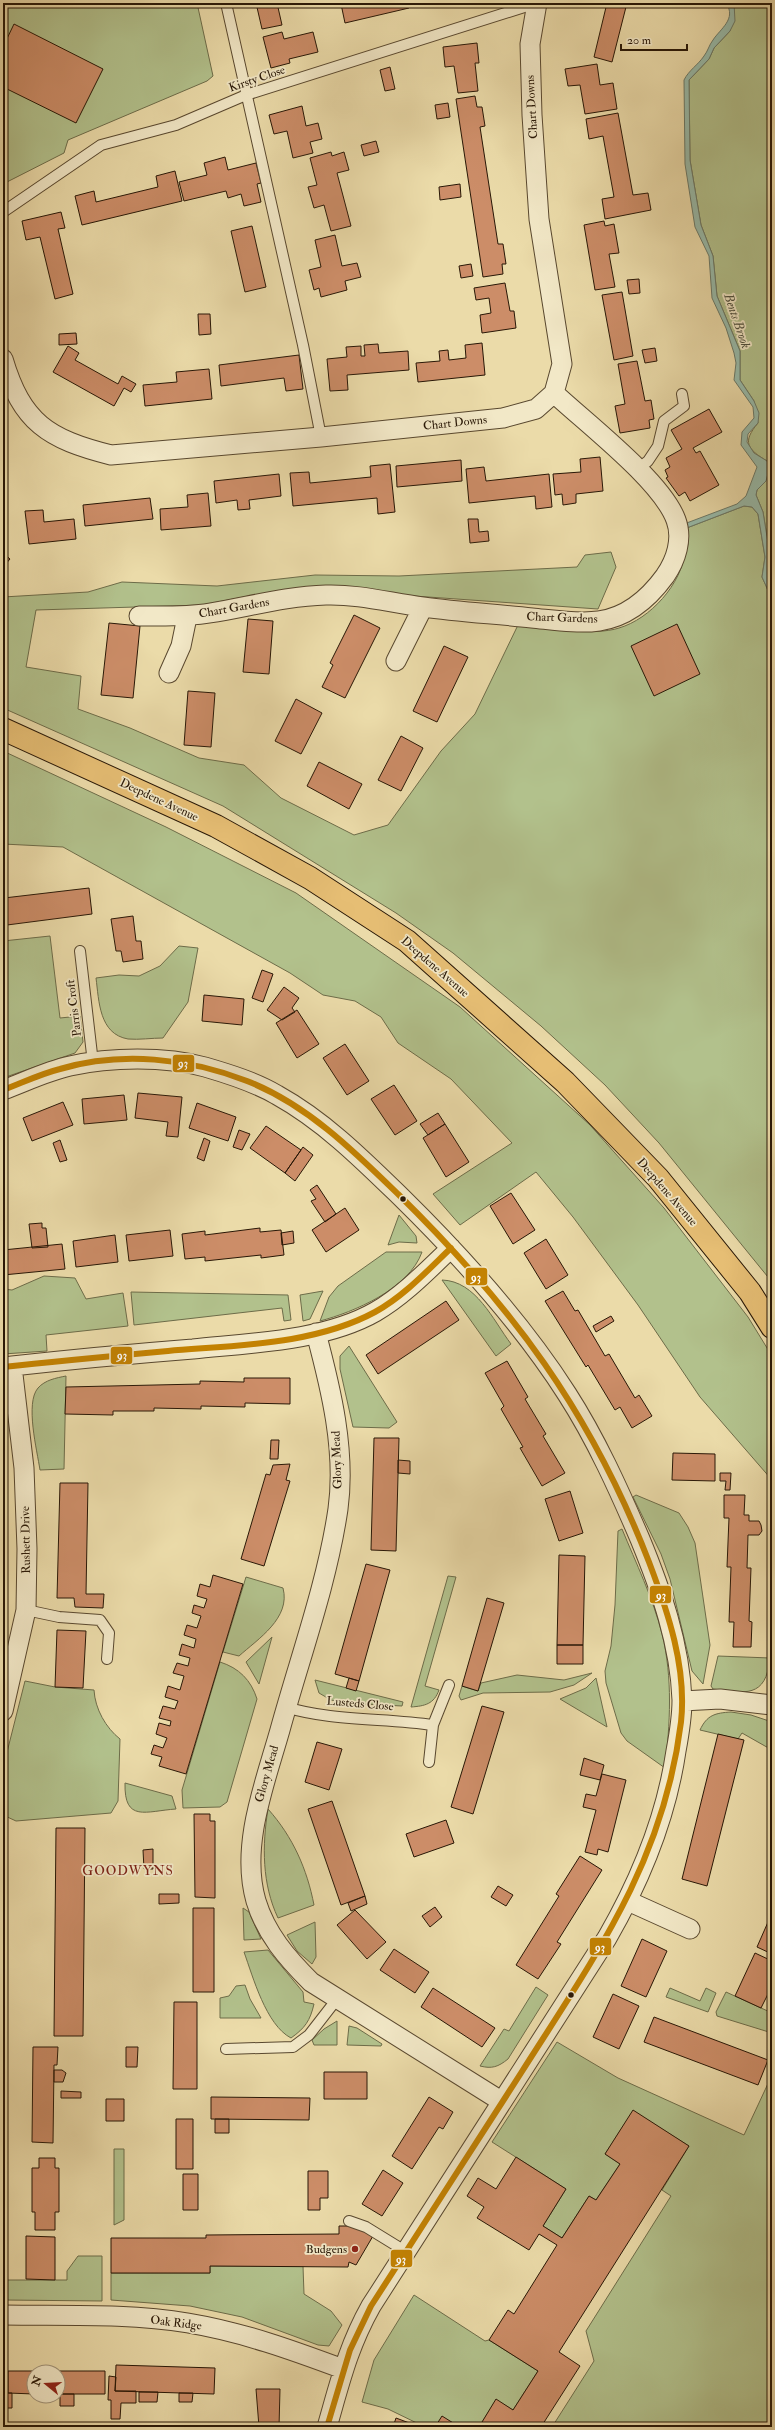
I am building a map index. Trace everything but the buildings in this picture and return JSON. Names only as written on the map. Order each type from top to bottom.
[{"type":"highway","name":"Deepdene Avenue","points":[[3,729],[216,826],[310,878],[407,941],[565,1082],[658,1178],[750,1292],[772,1327]]},
{"type":"street","name":"Chart Downs","points":[[3,359],[10,381],[24,409],[47,432],[77,446],[111,455],[321,437],[503,418],[536,410],[554,393],[562,364],[539,219],[532,115],[530,44],[537,3]]},
{"type":"street","name":"Chart Gardens","points":[[139,616],[187,617],[259,602],[326,595],[373,598],[422,607],[556,620],[599,621],[632,609],[655,590],[669,570],[676,555],[678,539],[677,522],[672,511],[638,469],[554,393]]},
{"type":"street","points":[[396,661],[422,607]]},
{"type":"street","points":[[169,673],[181,646],[187,617]]},
{"type":"street","points":[[3,1090],[68,1067],[94,1063],[144,1060],[201,1066],[245,1080],[277,1094],[324,1126],[366,1163],[451,1248],[496,1299],[534,1347],[568,1396],[605,1464],[631,1517],[661,1589],[676,1654],[682,1701],[673,1776],[660,1827],[628,1901],[607,1938],[405,2252],[355,2336],[342,2369],[327,2427]]},
{"type":"street","points":[[8,1366],[243,1344],[316,1333],[346,1325],[376,1312],[424,1274],[451,1248]]},
{"type":"street","name":"Glory Mead","points":[[316,1333],[337,1430],[339,1471],[338,1507],[330,1549],[253,1824],[254,1887],[266,1926],[286,1957],[311,1982],[501,2101]]},
{"type":"street","name":"Rushett Drive","points":[[3,1711],[26,1610],[27,1549],[24,1468],[8,1366]]},
{"type":"street","points":[[682,1701],[720,1699],[772,1705]]},
{"type":"street","points":[[628,1901],[690,1929]]},
{"type":"street","name":"Oak Ridge","points":[[3,2315],[131,2318],[187,2322],[247,2335],[342,2369]]},
{"type":"lane","points":[[226,3],[303,345],[321,437]]},
{"type":"lane","name":"Kirsty Close","points":[[3,212],[101,145],[176,125],[246,95],[537,3]]},
{"type":"lane","points":[[638,469],[648,461],[658,446],[664,421],[684,406],[682,394]]},
{"type":"lane","name":"Parris Croft","points":[[80,951],[94,1063]]},
{"type":"lane","points":[[26,1610],[59,1617],[100,1620],[109,1632],[107,1659]]},
{"type":"lane","points":[[429,1762],[433,1726],[449,1685]]},
{"type":"lane","name":"Lusteds Close","points":[[286,1707],[337,1716],[403,1721],[433,1726]]},
{"type":"lane","points":[[226,2049],[293,2047],[309,2035],[337,1999]]},
{"type":"lane","points":[[349,2221],[366,2227],[405,2252]]},
{"type":"green space","points":[[3,3],[197,3],[213,76],[207,81],[68,140],[64,153],[3,184]]},
{"type":"green space","points":[[734,3],[772,3],[772,586],[769,578],[771,559],[763,512],[756,495],[757,490],[766,480],[767,461],[755,453],[749,445],[750,435],[758,423],[754,401],[740,380],[740,351],[717,296],[713,256],[701,225],[690,160],[689,80],[709,59],[714,48],[730,31]]},
{"type":"green space","points":[[744,506],[752,507],[758,514],[765,557],[762,577],[772,599],[772,1282],[659,1143],[605,1085],[541,1026],[453,953],[396,913],[223,806],[3,708],[3,597],[88,592],[122,582],[217,586],[315,575],[399,576],[577,567],[585,555],[611,552],[616,567],[598,609],[315,589],[254,595],[202,605],[36,610],[26,667],[81,676],[78,709],[130,728],[199,758],[244,765],[281,798],[354,835],[388,825],[441,751],[475,714],[518,625],[583,632],[609,630],[631,623],[642,617],[653,608],[671,587],[678,576],[683,563],[685,551],[684,529]]},
{"type":"green space","points":[[3,751],[166,827],[296,893],[460,1007],[590,1125],[664,1208],[748,1317],[772,1356],[772,1480],[700,1397],[638,1305],[573,1217],[536,1172],[460,1225],[433,1194],[512,1143],[451,1079],[398,1043],[381,1017],[355,1001],[323,995],[290,973],[63,847],[3,844]]},
{"type":"green space","points":[[50,936],[60,1018],[80,1016],[83,1042],[75,1053],[3,1078],[3,941]]},
{"type":"green space","points":[[179,946],[198,948],[188,1002],[163,1038],[128,1039],[118,1036],[111,1031],[102,1015],[96,978],[119,975],[139,976],[160,966]]},
{"type":"green space","points":[[399,1215],[416,1236],[417,1243],[399,1242],[388,1245]]},
{"type":"green space","points":[[386,1252],[422,1252],[415,1265],[393,1288],[364,1305],[320,1321],[329,1297],[338,1286]]},
{"type":"green space","points":[[44,1276],[75,1278],[86,1299],[123,1293],[128,1326],[46,1335],[47,1351],[3,1354],[3,1289],[12,1290]]},
{"type":"green space","points":[[442,1280],[454,1282],[465,1287],[474,1294],[490,1313],[511,1344],[496,1356]]},
{"type":"green space","points":[[323,1291],[310,1319],[303,1321],[300,1295]]},
{"type":"green space","points":[[131,1292],[288,1295],[291,1320],[284,1321],[282,1308],[134,1325]]},
{"type":"green space","points":[[349,1346],[397,1422],[389,1428],[353,1427],[340,1369],[340,1356]]},
{"type":"green space","points":[[66,1376],[64,1469],[40,1470],[32,1415],[34,1395],[38,1388],[44,1383]]},
{"type":"green space","points":[[636,1495],[679,1513],[688,1527],[695,1543],[710,1645],[703,1684],[692,1671],[670,1579],[661,1554],[633,1497]]},
{"type":"green space","points":[[622,1529],[654,1607],[662,1634],[668,1667],[670,1701],[665,1768],[627,1741],[621,1733],[606,1683],[605,1671],[611,1646],[615,1605],[618,1531]]},
{"type":"green space","points":[[448,1576],[456,1577],[425,1686],[439,1690],[432,1701],[421,1706],[411,1707]]},
{"type":"green space","points":[[246,1577],[283,1588],[284,1599],[278,1618],[271,1627],[239,1656],[223,1652]]},
{"type":"green space","points":[[272,1637],[259,1684],[246,1662]]},
{"type":"green space","points":[[718,1656],[770,1658],[768,1671],[764,1681],[759,1687],[744,1692],[713,1689],[711,1686]]},
{"type":"green space","points":[[220,1662],[238,1671],[248,1681],[257,1699],[227,1802],[220,1807],[183,1808],[182,1790]]},
{"type":"green space","points":[[592,1673],[574,1685],[550,1692],[483,1693],[461,1700],[459,1696],[462,1686],[478,1691],[481,1683],[517,1675],[564,1680]]},
{"type":"green space","points":[[596,1678],[607,1727],[560,1699],[586,1688]]},
{"type":"green space","points":[[315,1680],[403,1702],[402,1706],[346,1703],[331,1700],[319,1693]]},
{"type":"green space","points":[[25,1681],[55,1687],[94,1690],[102,1718],[120,1739],[118,1801],[111,1813],[16,1821],[3,1815],[3,1768]]},
{"type":"green space","points":[[731,1712],[751,1715],[772,1722],[772,1750],[742,1733],[738,1739],[700,1730],[706,1721],[712,1716],[720,1713]]},
{"type":"green space","points":[[125,1783],[172,1796],[176,1809],[139,1812],[133,1809],[128,1804]]},
{"type":"green space","points":[[268,1809],[285,1831],[298,1854],[314,1905],[278,1918],[266,1878],[264,1851]]},
{"type":"green space","points":[[243,1908],[249,1912],[261,1939],[244,1940]]},
{"type":"green space","points":[[315,1922],[316,1957],[312,1964],[297,1951],[287,1935]]},
{"type":"green space","points":[[268,1950],[303,1992],[304,2002],[314,2004],[311,2015],[306,2024],[291,2038],[282,2032],[274,2023],[256,1987],[244,1952]]},
{"type":"green space","points":[[245,1985],[250,1999],[261,2018],[220,2018],[220,1998],[229,1996],[236,1986]]},
{"type":"green space","points":[[536,1987],[548,1995],[508,2059],[495,2067],[480,2066],[504,2029],[509,2031]]},
{"type":"green space","points":[[670,1988],[700,2001],[706,1988],[716,1993],[708,2012],[666,1997]]},
{"type":"green space","points":[[726,1992],[772,2013],[772,2033],[717,2016],[716,2012]]},
{"type":"green space","points":[[337,2021],[337,2045],[314,2045],[312,2040],[324,2029]]},
{"type":"green space","points":[[349,2026],[357,2028],[382,2044],[381,2046],[347,2045]]},
{"type":"green space","points":[[557,2042],[618,2078],[744,2135],[772,2075],[772,2427],[552,2427],[594,2361],[586,2331],[671,2196],[662,2190],[689,2146],[633,2111],[605,2154],[620,2164],[596,2200],[589,2196],[562,2238],[543,2226],[566,2189],[492,2142]]},
{"type":"green space","points":[[114,2149],[124,2149],[124,2220],[114,2225]]},
{"type":"green space","points":[[78,2256],[102,2256],[102,2301],[4,2300],[3,2280],[67,2280],[67,2271]]},
{"type":"green space","points":[[210,2266],[303,2266],[304,2294],[331,2311],[342,2325],[329,2346],[318,2345],[242,2317],[190,2306],[111,2300],[111,2273],[210,2273]]},
{"type":"green space","points":[[414,2295],[485,2341],[489,2340],[538,2371],[513,2410],[496,2400],[479,2427],[425,2427],[388,2409],[362,2402],[374,2360]]},
{"type":"shaded area","points":[[726,3],[734,3],[735,21],[730,31],[714,48],[709,59],[689,80],[690,160],[701,225],[713,256],[717,296],[740,351],[740,380],[754,401],[759,413],[758,423],[748,434],[747,442],[754,453],[767,461],[770,466],[766,481],[757,490],[756,495],[763,512],[771,559],[769,578],[772,586],[772,599],[762,577],[765,557],[758,514],[752,507],[744,506],[684,529],[684,524],[737,504],[746,496],[757,467],[741,445],[742,432],[754,418],[753,407],[734,380],[736,363],[734,353],[726,328],[712,298],[709,256],[695,227],[685,164],[684,80],[688,73],[702,59],[712,42],[729,19],[730,14]]},
{"type":"transit line","name":"93","points":[[3,1090],[45,1073],[83,1063],[130,1059],[178,1062],[225,1073],[247,1081],[289,1102],[328,1130],[381,1177],[439,1236],[512,1320],[544,1364],[574,1409],[601,1457],[626,1508],[663,1600],[674,1640],[679,1661],[681,1681],[681,1722],[672,1773],[659,1820],[642,1864],[622,1907],[574,1989],[371,2306],[350,2350],[327,2427]]},
{"type":"transit line","name":"93","points":[[3,1367],[274,1342],[326,1331],[351,1323],[386,1306],[415,1283],[451,1248]]},
{"type":"place","name":"Budgens","points":[[355,2249]]},
{"type":"district","name":"GOODWYNS","points":[[128,1871]]},
{"type":"water label","name":"Bents Brook","points":[[737,321]]}]
